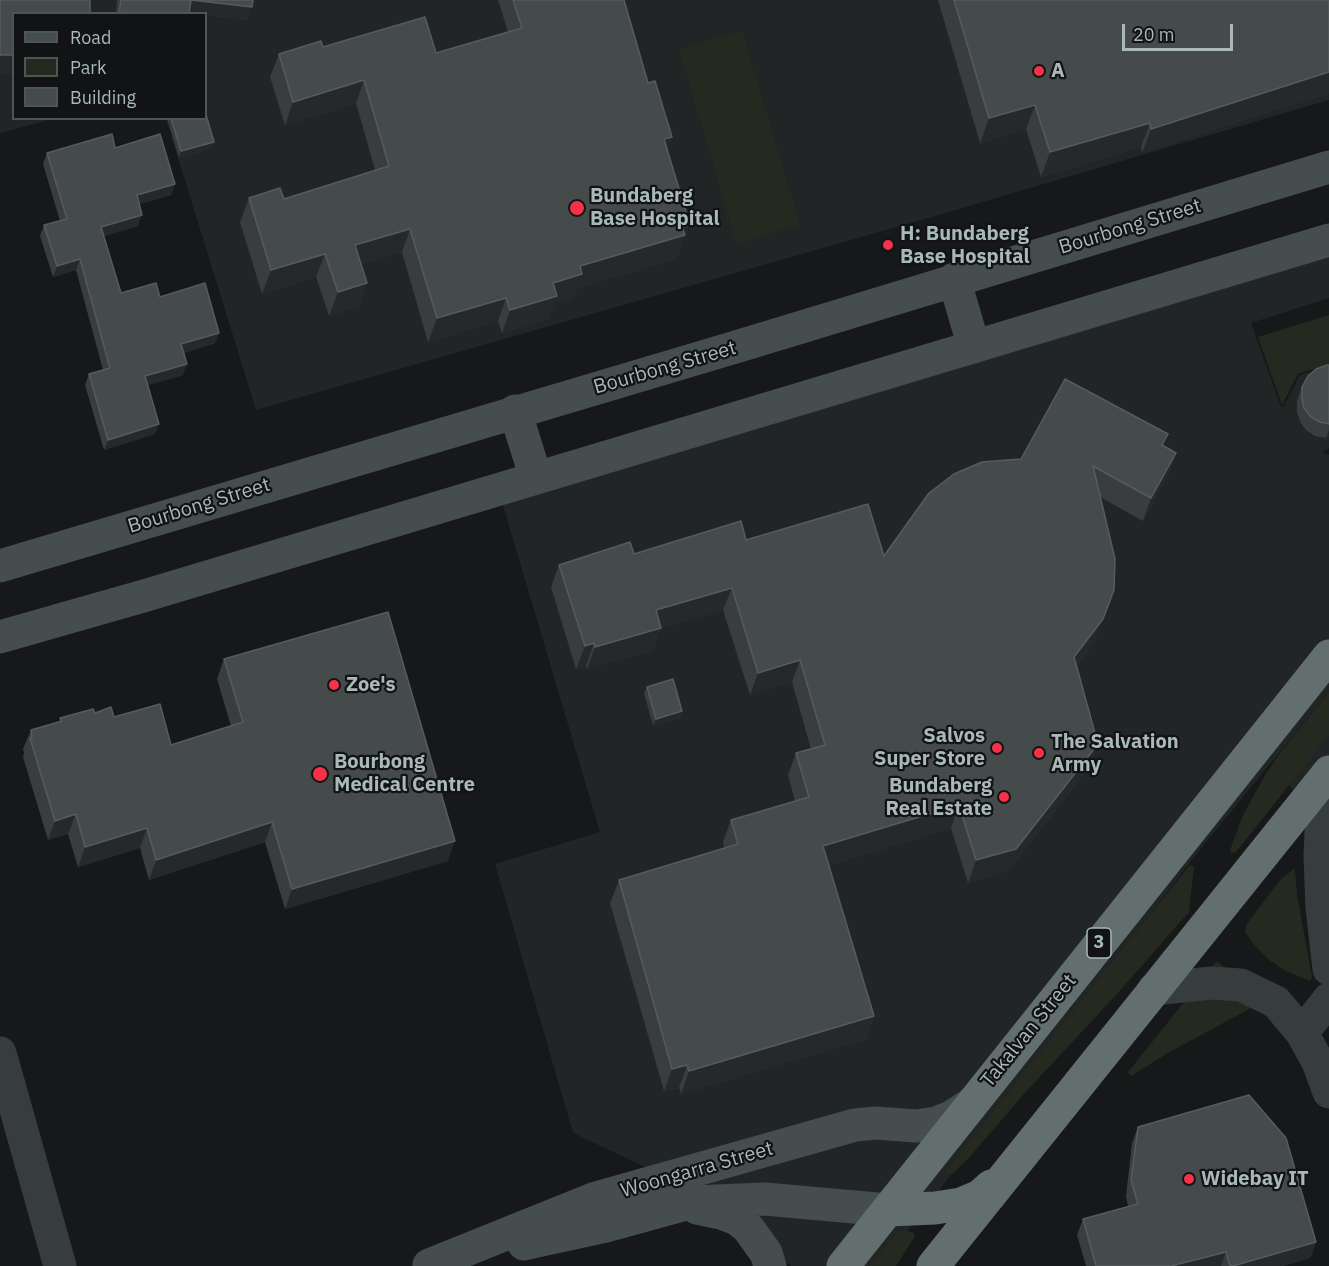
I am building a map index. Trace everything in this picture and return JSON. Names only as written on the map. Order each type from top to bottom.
[{"type":"highway","name":"Takalvan Street","points":[[843,1266],[1329,656]]},
{"type":"highway","points":[[933,1266],[1329,772]]},
{"type":"highway","points":[[888,1210],[935,1208],[961,1204],[980,1196],[1007,1174]]},
{"type":"street","name":"Bourbong Street","points":[[0,566],[515,411],[740,346],[954,279],[1329,167]]},
{"type":"street","points":[[0,637],[31,630],[1329,240]]},
{"type":"street","points":[[954,279],[974,346]]},
{"type":"street","points":[[515,411],[536,478]]},
{"type":"street","points":[[1329,794],[1320,856],[1322,908],[1329,969]]},
{"type":"street","points":[[1154,989],[1211,983],[1241,985],[1276,1002],[1302,1033],[1318,1062],[1329,1092]]},
{"type":"street","points":[[1302,1033],[1329,999]]},
{"type":"street","points":[[0,1053],[60,1266]]},
{"type":"street","name":"Woongarra Street","points":[[427,1265],[593,1199],[855,1125],[916,1126],[936,1123],[951,1117],[971,1104]]},
{"type":"street","name":"Woongarra Street","points":[[427,1265],[602,1227],[693,1202],[730,1198],[765,1198],[888,1210]]},
{"type":"street","name":"Woongarra Street","points":[[665,1209],[702,1208],[737,1219],[759,1240],[770,1266]]},
{"type":"shaded area","name":"Bundaberg Base Hospital","points":[[0,0],[1329,0],[1329,100],[935,216],[256,410],[166,120],[207,120],[207,12],[12,12],[12,120],[48,120],[0,133]]},
{"type":"shaded area","points":[[1329,243],[1329,298],[1251,323],[1281,407],[1284,406],[1300,375],[1329,366],[1329,448],[1322,452],[1329,455],[1329,692],[1198,852],[881,1266],[791,1266],[688,1187],[573,1133],[495,864],[600,832],[499,492]]},
{"type":"shaded area","points":[[1329,716],[1329,819],[1281,779]]},
{"type":"green space","points":[[742,31],[800,225],[737,244],[679,49]]},
{"type":"green space","points":[[1329,315],[1329,364],[1298,374],[1282,405],[1258,337]]},
{"type":"green space","points":[[1329,692],[1329,735],[1236,852],[1232,853],[1230,850],[1243,815],[1265,775]]},
{"type":"green space","points":[[1192,865],[1194,868],[1189,912],[967,1160],[951,1175],[947,1175],[946,1171]]},
{"type":"green space","points":[[1295,868],[1297,894],[1312,977],[1310,981],[1284,970],[1269,960],[1245,932],[1246,925],[1280,880]]},
{"type":"green space","points":[[1216,962],[1219,962],[1241,985],[1253,1007],[1168,1053],[1131,1076],[1128,1072]]},
{"type":"green space","points":[[904,1230],[915,1233],[914,1238],[896,1266],[870,1266],[895,1235]]},
{"type":"building","points":[[0,0],[90,0],[90,12],[12,12],[12,55],[0,55]]},
{"type":"building","points":[[121,0],[191,0],[189,12],[119,12]]},
{"type":"building","points":[[191,0],[253,0],[252,7]]},
{"type":"building","points":[[513,0],[624,0],[648,83],[655,81],[672,137],[664,139],[690,225],[682,227],[685,235],[580,266],[582,274],[553,283],[557,296],[510,310],[506,298],[437,318],[410,229],[355,245],[367,283],[338,292],[325,254],[271,270],[249,198],[280,188],[284,199],[389,166],[364,80],[293,102],[279,54],[321,41],[323,47],[425,17],[436,53],[522,28]]},
{"type":"building","points":[[954,0],[1329,0],[1329,72],[1151,129],[1150,123],[1050,152],[1035,105],[989,118]]},
{"type":"building","points":[[207,118],[214,142],[181,151],[172,120]]},
{"type":"building","points":[[112,134],[115,148],[160,134],[175,184],[137,195],[142,215],[101,227],[121,293],[156,283],[160,297],[205,283],[219,333],[181,344],[187,364],[145,376],[159,424],[108,440],[89,374],[110,368],[80,259],[57,266],[44,225],[67,219],[47,153]]},
{"type":"building","points":[[1329,365],[1329,424],[1311,417],[1304,408],[1302,398],[1302,387],[1308,376],[1316,369]]},
{"type":"building","points":[[1065,379],[1168,434],[1162,445],[1176,453],[1151,498],[1093,466],[1115,559],[1114,590],[1103,619],[1074,657],[1098,744],[1016,849],[976,860],[959,805],[823,846],[874,1016],[689,1071],[687,1065],[672,1069],[619,880],[738,844],[731,820],[809,797],[796,753],[825,745],[800,660],[758,673],[732,588],[656,610],[661,628],[595,647],[594,643],[585,646],[559,565],[630,542],[634,554],[741,521],[746,540],[868,504],[884,556],[929,493],[954,474],[982,462],[1021,459]]},
{"type":"building","points":[[388,612],[455,841],[292,889],[272,822],[156,860],[147,828],[85,847],[76,814],[55,821],[30,738],[32,737],[31,730],[62,721],[60,718],[93,709],[95,713],[111,707],[114,717],[160,704],[171,745],[243,722],[224,659]]},
{"type":"building","points":[[673,679],[682,711],[656,719],[647,687]]},
{"type":"building","points":[[1249,1095],[1286,1138],[1316,1242],[1233,1266],[1230,1266],[1226,1252],[1171,1266],[1096,1266],[1083,1219],[1138,1204],[1131,1180],[1138,1127]]},
{"type":"place","name":"A","points":[[1039,71]]},
{"type":"place","name":"Bundaberg Base Hospital","points":[[577,208]]},
{"type":"place","name":"H: Bundaberg Base Hospital","points":[[888,245]]},
{"type":"place","name":"Zoe's","points":[[334,685]]},
{"type":"place","name":"Salvos Super Store","points":[[997,748]]},
{"type":"place","name":"The Salvation Army","points":[[1039,753]]},
{"type":"place","name":"Bourbong Medical Centre","points":[[320,774]]},
{"type":"place","name":"Bundaberg Real Estate","points":[[1004,797]]},
{"type":"place","name":"Widebay IT","points":[[1189,1179]]}]
